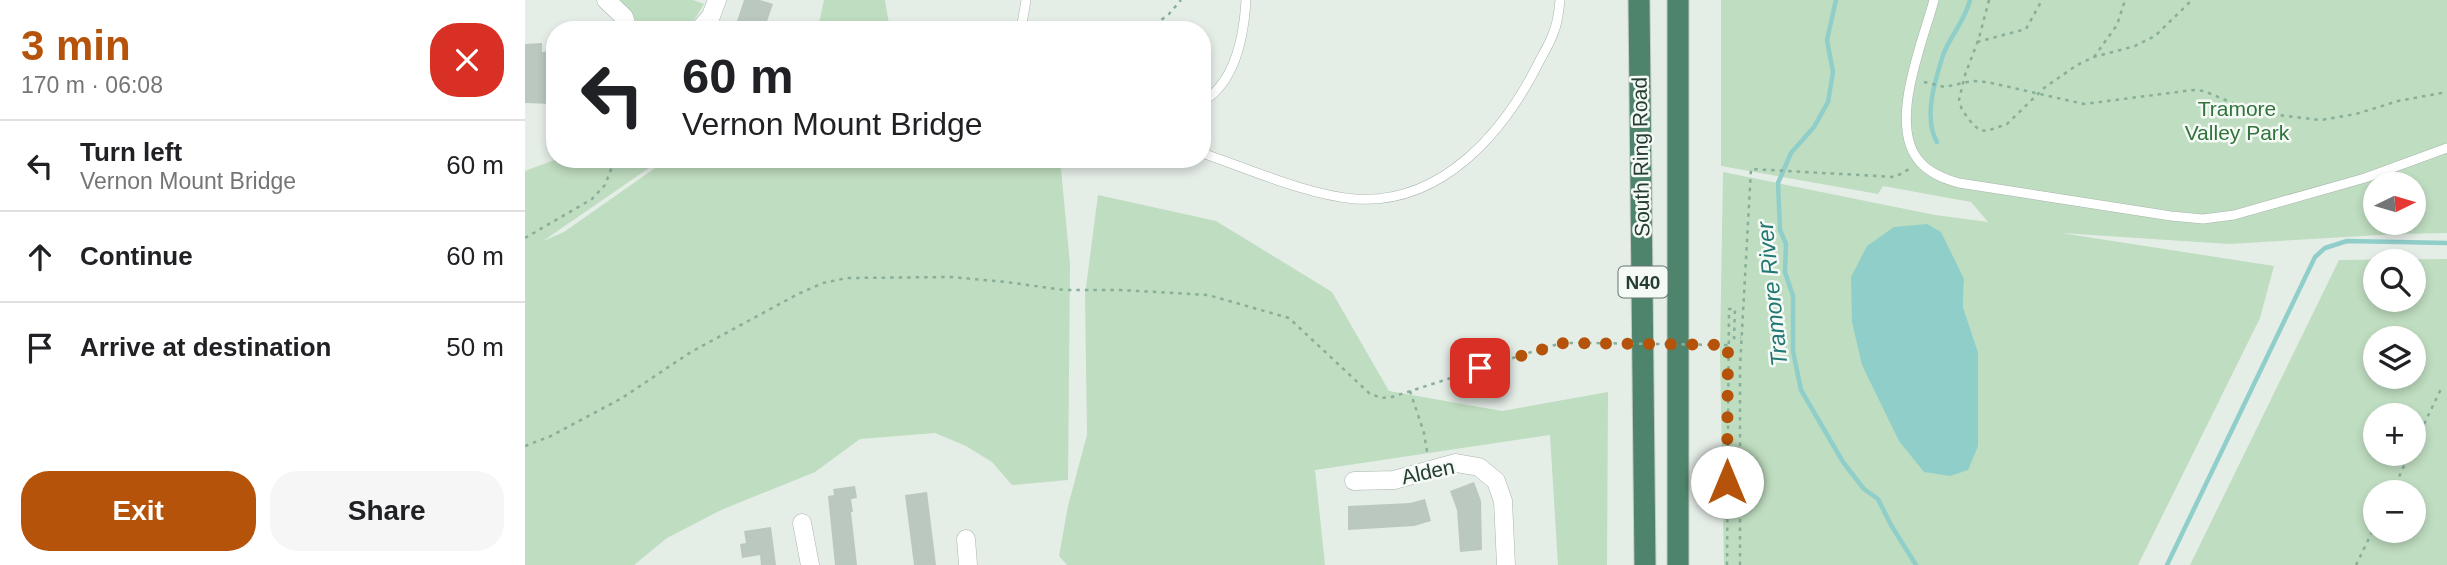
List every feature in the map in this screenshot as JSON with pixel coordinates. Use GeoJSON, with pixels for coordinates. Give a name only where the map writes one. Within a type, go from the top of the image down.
{"type":"FeatureCollection","features":[{"type":"Feature","properties":{"kind":"highway","name":"South Ring Road"},"geometry":{"type":"LineString","coordinates":[[1639,0],[1644,565]]}},
{"type":"Feature","properties":{"kind":"highway","name":"South Ring Road"},"geometry":{"type":"LineString","coordinates":[[1678,0],[1678,565]]}},
{"type":"Feature","properties":{"kind":"street"},"geometry":{"type":"LineString","coordinates":[[606,0],[625,21]]}},
{"type":"Feature","properties":{"kind":"street"},"geometry":{"type":"LineString","coordinates":[[707,21],[717,0]]}},
{"type":"Feature","properties":{"kind":"street","name":"Alden"},"geometry":{"type":"LineString","coordinates":[[1354,481],[1378,472],[1394,480],[1456,463],[1479,467],[1496,481],[1503,501],[1506,565]]}},
{"type":"Feature","properties":{"kind":"street"},"geometry":{"type":"LineString","coordinates":[[802,523],[810,565]]}},
{"type":"Feature","properties":{"kind":"street"},"geometry":{"type":"LineString","coordinates":[[966,539],[968,565]]}},
{"type":"Feature","properties":{"kind":"lane"},"geometry":{"type":"LineString","coordinates":[[1022,21],[1026,0]]}},
{"type":"Feature","properties":{"kind":"lane"},"geometry":{"type":"LineString","coordinates":[[1211,93],[1224,80],[1235,59],[1244,31],[1246,0]]}},
{"type":"Feature","properties":{"kind":"lane"},"geometry":{"type":"LineString","coordinates":[[1211,156],[1315,192],[1355,199],[1402,196],[1432,183],[1456,168],[1479,148],[1511,113],[1555,31],[1560,0]]}},
{"type":"Feature","properties":{"kind":"lane"},"geometry":{"type":"LineString","coordinates":[[1934,0],[1906,110],[1909,142],[1920,162],[1932,172],[1959,183],[2203,219],[2234,215],[2343,185],[2447,148]]}},
{"type":"Feature","properties":{"kind":"path"},"geometry":{"type":"LineString","coordinates":[[1160,21],[1181,0]]}},
{"type":"Feature","properties":{"kind":"path"},"geometry":{"type":"LineString","coordinates":[[1989,0],[1959,100],[1962,110],[1979,130],[1987,131],[2007,124],[2040,93],[2077,65],[2094,57],[2135,46],[2155,36],[2192,0]]}},
{"type":"Feature","properties":{"kind":"path"},"geometry":{"type":"LineString","coordinates":[[1977,42],[2026,29],[2042,0]]}},
{"type":"Feature","properties":{"kind":"path"},"geometry":{"type":"LineString","coordinates":[[2094,57],[2117,25],[2125,0]]}},
{"type":"Feature","properties":{"kind":"path"},"geometry":{"type":"LineString","coordinates":[[1927,83],[1945,87],[1972,81],[1987,82],[2084,104],[2193,90],[2269,114],[2321,120],[2447,92]]}},
{"type":"Feature","properties":{"kind":"path"},"geometry":{"type":"LineString","coordinates":[[1740,565],[1741,338],[1751,169],[1895,177],[1920,162]]}},
{"type":"Feature","properties":{"kind":"path"},"geometry":{"type":"LineString","coordinates":[[525,238],[592,199],[605,185],[612,168]]}},
{"type":"Feature","properties":{"kind":"path"},"geometry":{"type":"LineString","coordinates":[[525,446],[551,436],[622,398],[691,352],[798,294],[823,283],[847,278],[952,277],[1064,290],[1208,295],[1289,318],[1369,393],[1381,398],[1564,343],[1728,345]]}},
{"type":"Feature","properties":{"kind":"path"},"geometry":{"type":"LineString","coordinates":[[1727,565],[1729,309],[1735,309],[1734,338],[1741,338]]}},
{"type":"Feature","properties":{"kind":"path"},"geometry":{"type":"LineString","coordinates":[[2426,420],[2441,389]]}},
{"type":"Feature","properties":{"kind":"path"},"geometry":{"type":"LineString","coordinates":[[1410,391],[1427,451],[1456,463]]}},
{"type":"Feature","properties":{"kind":"path"},"geometry":{"type":"LineString","coordinates":[[2356,565],[2367,543]]}},
{"type":"Feature","properties":{"kind":"green space"},"geometry":{"type":"Polygon","coordinates":[[[619,0],[693,0],[704,4],[694,21],[632,21],[629,12],[619,0]]]}},
{"type":"Feature","properties":{"kind":"green space"},"geometry":{"type":"Polygon","coordinates":[[[824,0],[885,0],[888,21],[819,21],[824,0]]]}},
{"type":"Feature","properties":{"kind":"green space","name":"Tramore Valley Park"},"geometry":{"type":"Polygon","coordinates":[[[1721,0],[2447,0],[2447,233],[2426,233],[2426,172],[2363,172],[2363,235],[2379,235],[2229,244],[2061,233],[2274,266],[2260,318],[2138,565],[1724,565],[1720,354],[1723,172],[1935,215],[1988,222],[1971,202],[1883,186],[1878,194],[1721,166],[1721,0]],[[1964,279],[1862,365],[1978,352],[1963,307],[1964,279]]]}},
{"type":"Feature","properties":{"kind":"green space"},"geometry":{"type":"Polygon","coordinates":[[[546,163],[546,168],[649,168],[543,241],[564,232],[655,168],[1061,168],[1070,264],[1068,480],[1012,485],[992,462],[966,446],[935,433],[860,439],[815,472],[721,510],[667,538],[634,565],[525,565],[525,171],[546,163]]]}},
{"type":"Feature","properties":{"kind":"green space"},"geometry":{"type":"Polygon","coordinates":[[[1098,195],[1216,221],[1332,292],[1389,391],[1502,411],[1608,392],[1607,565],[1558,565],[1550,435],[1315,470],[1325,565],[1067,565],[1059,556],[1068,506],[1087,435],[1085,295],[1098,195]]]}},
{"type":"Feature","properties":{"kind":"green space"},"geometry":{"type":"Polygon","coordinates":[[[2426,259],[2447,259],[2447,565],[2190,565],[2339,260],[2363,260],[2363,312],[2426,312],[2426,259]]]}},
{"type":"Feature","properties":{"kind":"water"},"geometry":{"type":"Polygon","coordinates":[[[1927,224],[1941,232],[1964,279],[1963,307],[1978,352],[1978,446],[1968,470],[1950,476],[1924,472],[1899,441],[1862,365],[1852,322],[1851,277],[1867,246],[1894,227],[1927,224]]]}},
{"type":"Feature","properties":{"kind":"building"},"geometry":{"type":"Polygon","coordinates":[[[744,0],[760,0],[773,4],[767,21],[737,21],[744,0]]]}},
{"type":"Feature","properties":{"kind":"building"},"geometry":{"type":"Polygon","coordinates":[[[542,43],[542,52],[546,52],[546,104],[525,103],[525,44],[542,43]]]}},
{"type":"Feature","properties":{"kind":"building"},"geometry":{"type":"Polygon","coordinates":[[[1474,482],[1481,501],[1482,550],[1460,552],[1457,510],[1450,491],[1474,482]]]}},
{"type":"Feature","properties":{"kind":"building"},"geometry":{"type":"Polygon","coordinates":[[[855,486],[857,498],[851,499],[851,512],[857,565],[835,565],[828,496],[834,495],[833,489],[855,486]]]}},
{"type":"Feature","properties":{"kind":"building"},"geometry":{"type":"Polygon","coordinates":[[[927,492],[936,565],[914,565],[905,495],[927,492]]]}},
{"type":"Feature","properties":{"kind":"building"},"geometry":{"type":"Polygon","coordinates":[[[1425,499],[1431,521],[1414,526],[1348,530],[1348,506],[1410,503],[1425,499]]]}},
{"type":"Feature","properties":{"kind":"building"},"geometry":{"type":"Polygon","coordinates":[[[771,527],[776,565],[761,565],[760,555],[742,558],[740,544],[746,543],[744,531],[771,527]]]}},
{"type":"Feature","properties":{"kind":"waterway","name":"Tramore River"},"geometry":{"type":"LineString","coordinates":[[1836,0],[1827,40],[1833,72],[1828,102],[1814,127],[1791,153],[1778,183],[1780,230],[1786,244],[1785,272],[1793,296],[1793,351],[1801,390],[1843,462],[1864,489],[1878,499],[1916,565]]}},
{"type":"Feature","properties":{"kind":"waterway"},"geometry":{"type":"LineString","coordinates":[[1937,142],[1931,122],[1934,88],[1943,55],[1965,15],[1970,0]]}},
{"type":"Feature","properties":{"kind":"waterway"},"geometry":{"type":"LineString","coordinates":[[2167,565],[2315,257],[2325,248],[2347,241],[2447,243]]}},
{"type":"Feature","properties":{"kind":"route"},"geometry":{"type":"LineString","coordinates":[[1480,368],[1564,343],[1728,345],[1727,482]]}}]}
